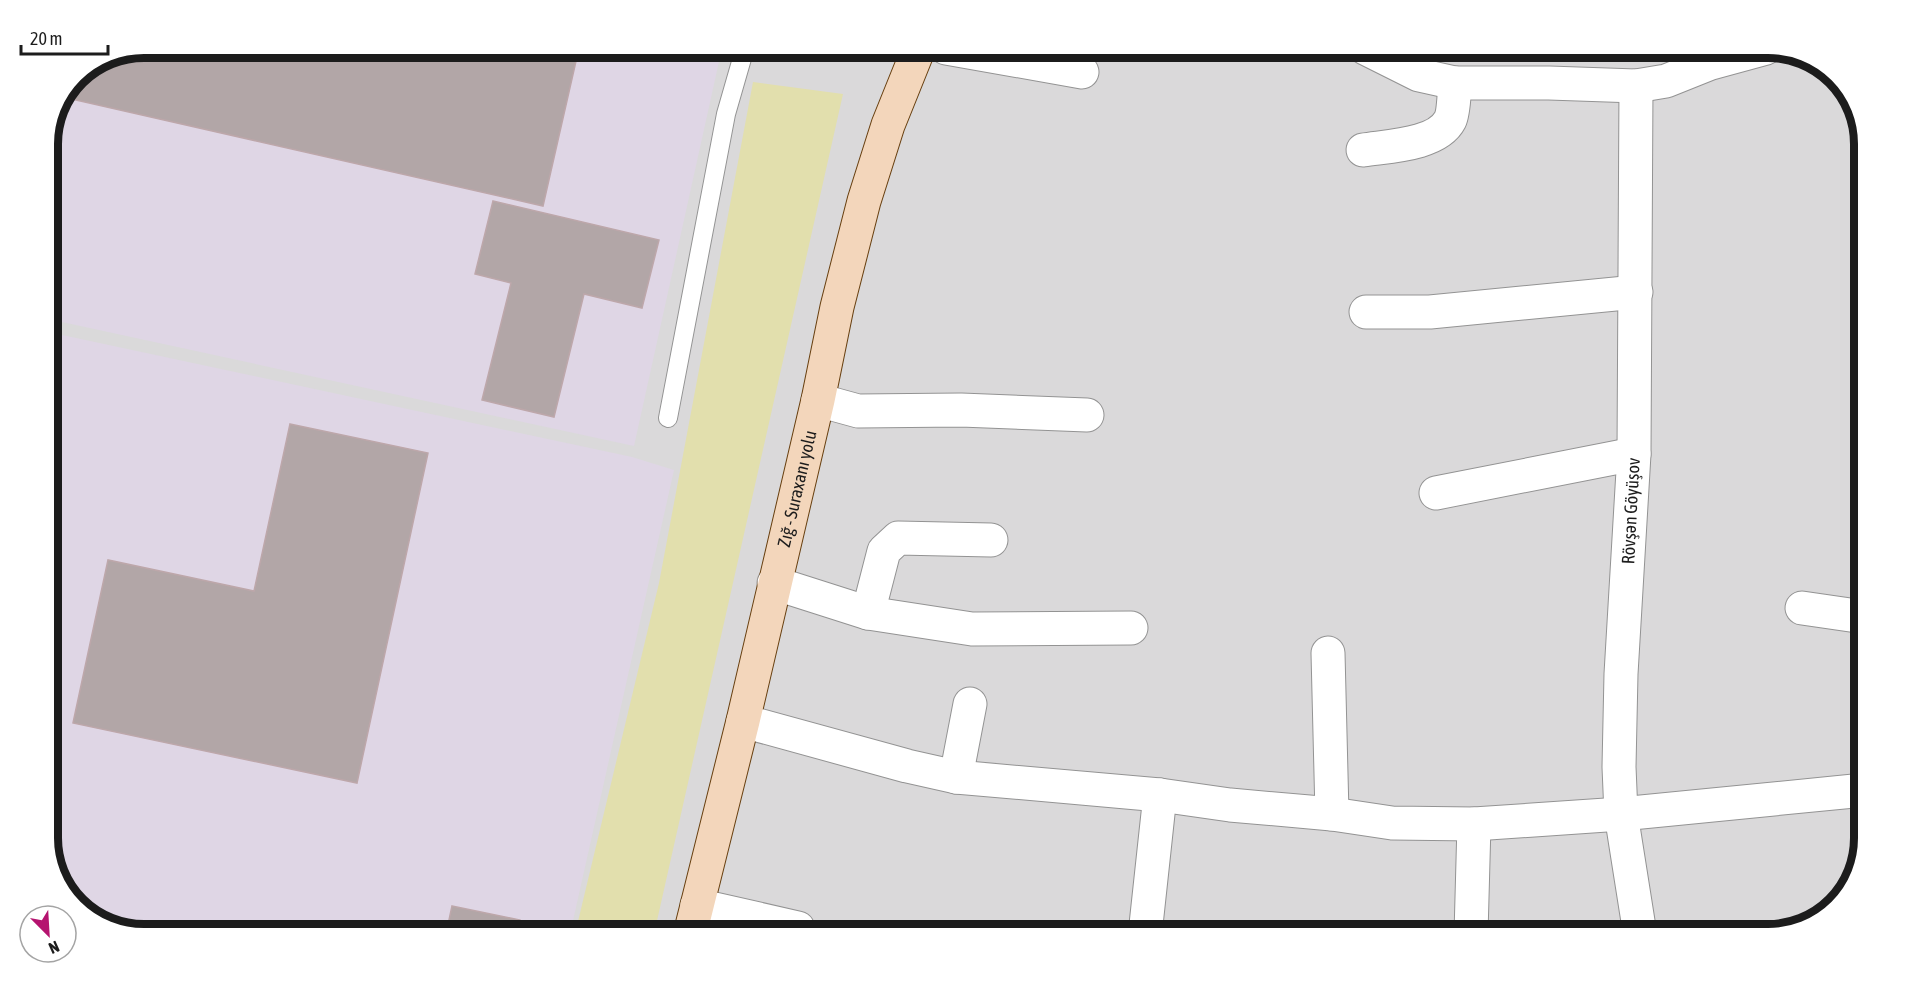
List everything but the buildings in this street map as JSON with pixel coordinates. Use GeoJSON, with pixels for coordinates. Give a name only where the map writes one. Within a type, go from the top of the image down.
{"type":"FeatureCollection","features":[{"type":"Feature","properties":{"kind":"main road","name":"Zığ - Suraxanı yolu"},"geometry":{"type":"LineString","coordinates":[[694,919],[743,721],[818,400],[837,307],[864,201],[888,124],[915,58]]}},
{"type":"Feature","properties":{"kind":"street"},"geometry":{"type":"LineString","coordinates":[[1003,58],[1082,72]]}},
{"type":"Feature","properties":{"kind":"street"},"geometry":{"type":"LineString","coordinates":[[1385,58],[1419,75],[1455,82],[1636,86],[1666,81],[1705,58]]}},
{"type":"Feature","properties":{"kind":"street"},"geometry":{"type":"LineString","coordinates":[[1364,150],[1416,142],[1439,132],[1450,119],[1455,82]]}},
{"type":"Feature","properties":{"kind":"street","name":"Rövşən Göyüşov"},"geometry":{"type":"LineString","coordinates":[[1636,86],[1634,454],[1621,674],[1619,767],[1621,814],[1638,924]]}},
{"type":"Feature","properties":{"kind":"street"},"geometry":{"type":"LineString","coordinates":[[1366,312],[1430,312],[1636,292]]}},
{"type":"Feature","properties":{"kind":"street"},"geometry":{"type":"LineString","coordinates":[[818,400],[858,411],[961,410],[1087,416]]}},
{"type":"Feature","properties":{"kind":"street"},"geometry":{"type":"LineString","coordinates":[[1436,493],[1634,454]]}},
{"type":"Feature","properties":{"kind":"street"},"geometry":{"type":"LineString","coordinates":[[868,613],[884,551],[898,538],[991,540]]}},
{"type":"Feature","properties":{"kind":"street"},"geometry":{"type":"LineString","coordinates":[[774,583],[868,613],[972,629],[1131,628]]}},
{"type":"Feature","properties":{"kind":"street"},"geometry":{"type":"LineString","coordinates":[[1802,609],[1854,616]]}},
{"type":"Feature","properties":{"kind":"street"},"geometry":{"type":"LineString","coordinates":[[1328,653],[1332,814]]}},
{"type":"Feature","properties":{"kind":"street"},"geometry":{"type":"LineString","coordinates":[[956,777],[970,704]]}},
{"type":"Feature","properties":{"kind":"street"},"geometry":{"type":"LineString","coordinates":[[743,721],[907,766],[956,777],[1160,795],[1392,823],[1474,824],[1621,814],[1854,791]]}},
{"type":"Feature","properties":{"kind":"street"},"geometry":{"type":"LineString","coordinates":[[1146,924],[1160,795]]}},
{"type":"Feature","properties":{"kind":"street"},"geometry":{"type":"LineString","coordinates":[[1471,924],[1474,824]]}},
{"type":"Feature","properties":{"kind":"street"},"geometry":{"type":"LineString","coordinates":[[694,919],[759,924]]}},
{"type":"Feature","properties":{"kind":"lane"},"geometry":{"type":"LineString","coordinates":[[668,418],[726,114],[742,58]]}},
{"type":"Feature","properties":{"kind":"shaded area"},"geometry":{"type":"Polygon","coordinates":[[[145,58],[720,58],[634,446],[59,321],[59,139],[61,123],[76,92],[102,70],[117,63],[145,58]]]}},
{"type":"Feature","properties":{"kind":"shaded area"},"geometry":{"type":"Polygon","coordinates":[[[1767,58],[1784,60],[1805,67],[1824,80],[1839,97],[1849,117],[1853,139],[1854,837],[1852,854],[1845,875],[1832,894],[1815,909],[1795,919],[1767,924],[145,924],[128,922],[107,915],[88,902],[73,885],[63,865],[59,843],[59,139],[61,123],[76,92],[102,70],[134,59],[1767,58]]]}},
{"type":"Feature","properties":{"kind":"shaded area"},"geometry":{"type":"Polygon","coordinates":[[[753,82],[843,94],[656,924],[577,924],[659,583],[753,82]]]}},
{"type":"Feature","properties":{"kind":"shaded area"},"geometry":{"type":"Polygon","coordinates":[[[59,334],[632,457],[674,470],[572,924],[145,924],[128,922],[107,915],[88,902],[73,885],[63,865],[59,843],[59,334]]]}}]}
